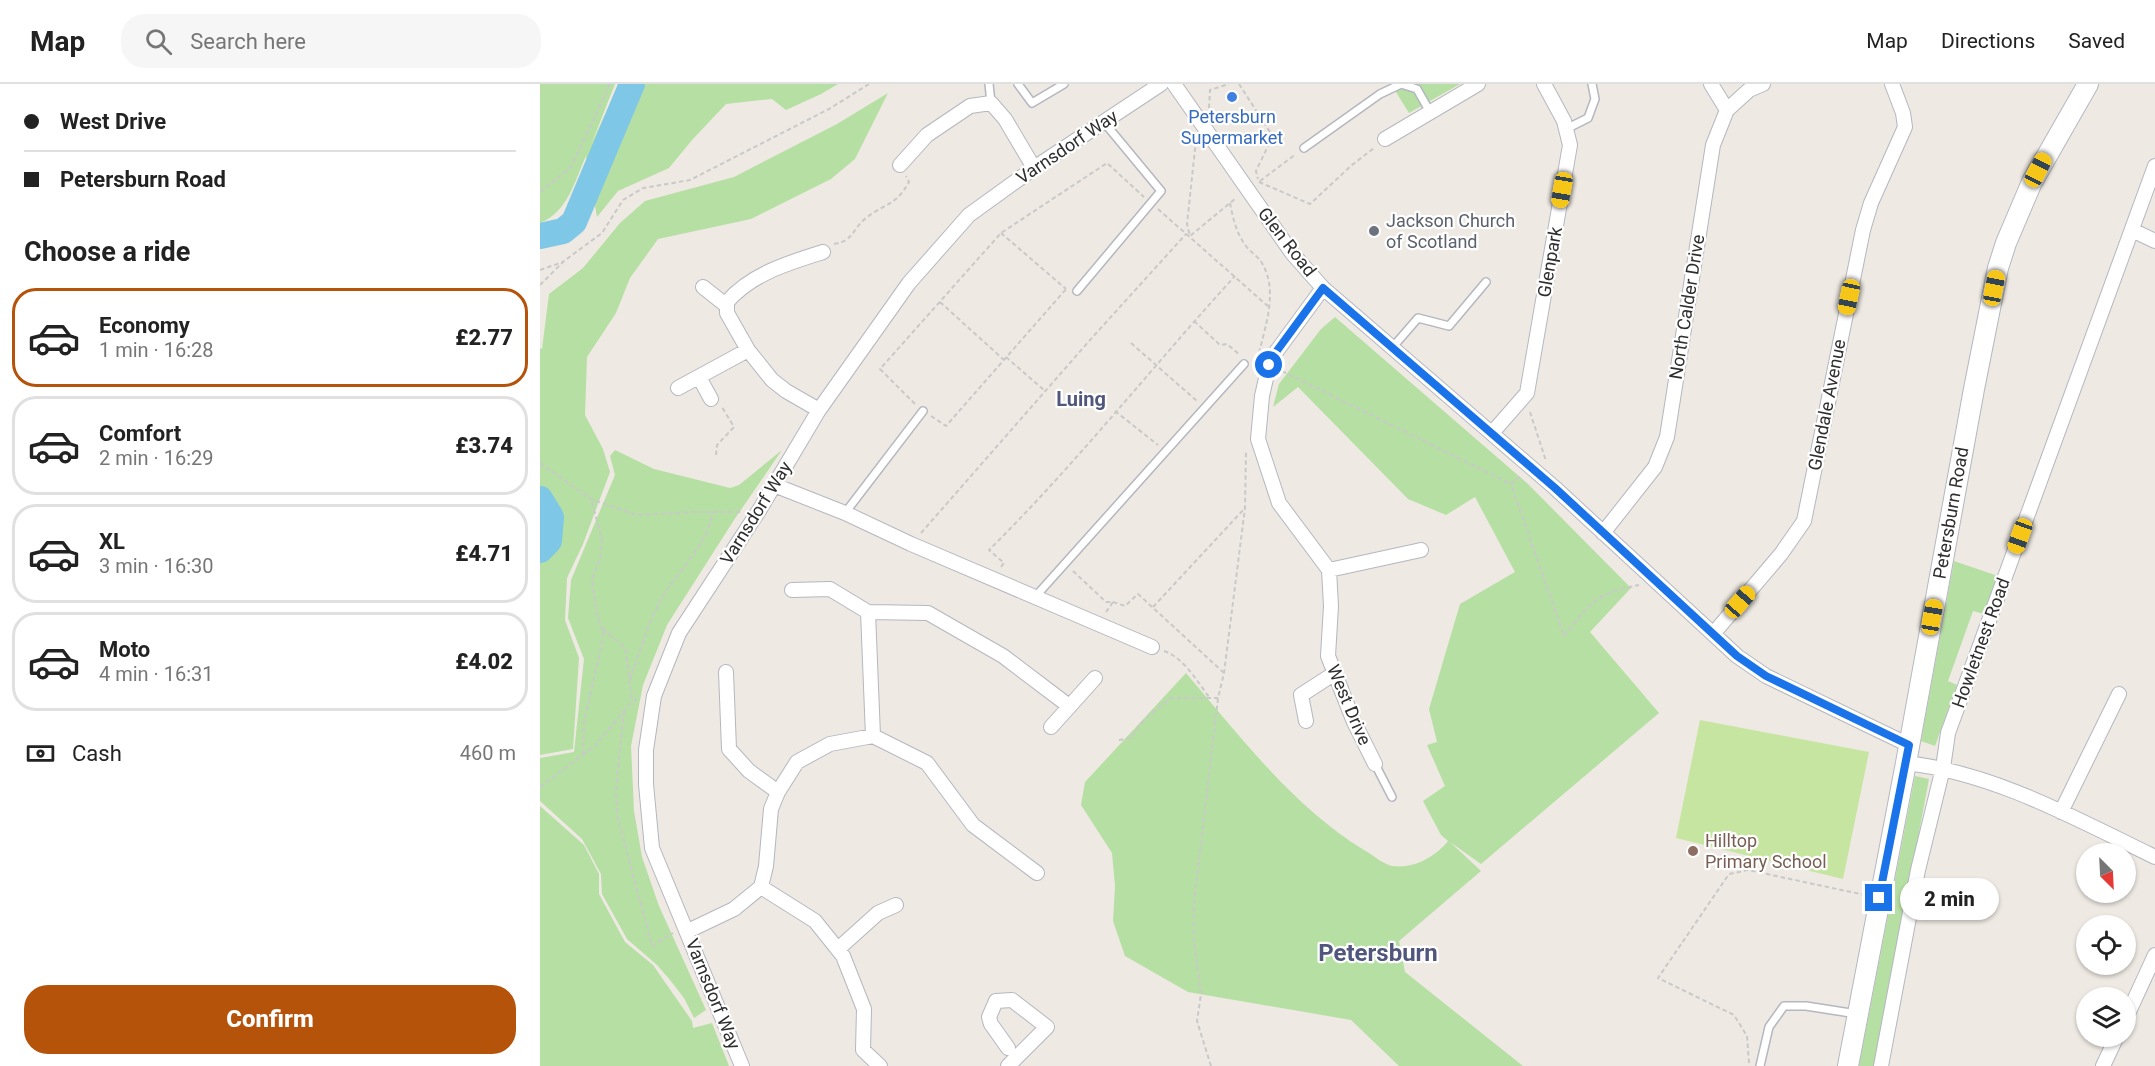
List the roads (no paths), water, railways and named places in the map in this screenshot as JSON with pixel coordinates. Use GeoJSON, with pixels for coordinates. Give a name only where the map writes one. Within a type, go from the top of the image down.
{"type":"FeatureCollection","features":[{"type":"Feature","properties":{"kind":"main road","name":"Petersburn Road"},"geometry":{"type":"LineString","coordinates":[[1848,1066],[1998,268],[2032,182],[2088,84]]}},
{"type":"Feature","properties":{"kind":"street","name":"Varnsdorf Way"},"geometry":{"type":"LineString","coordinates":[[742,1066],[687,928],[652,848],[646,784],[646,750],[654,696],[679,633],[760,510],[819,410],[909,283],[969,215],[1034,168],[1161,84]]}},
{"type":"Feature","properties":{"kind":"street","name":"Glen Road"},"geometry":{"type":"LineString","coordinates":[[1174,84],[1292,253],[1323,288],[1555,488],[1737,656],[1766,676],[1907,754],[1943,768],[1969,774],[2061,812],[2155,857]]}},
{"type":"Feature","properties":{"kind":"street"},"geometry":{"type":"LineString","coordinates":[[1385,139],[1478,84]]}},
{"type":"Feature","properties":{"kind":"street","name":"Glenpark"},"geometry":{"type":"LineString","coordinates":[[1492,433],[1527,391],[1570,146],[1564,122],[1544,84]]}},
{"type":"Feature","properties":{"kind":"street"},"geometry":{"type":"LineString","coordinates":[[1711,84],[1727,110]]}},
{"type":"Feature","properties":{"kind":"street","name":"North Calder Drive"},"geometry":{"type":"LineString","coordinates":[[1603,533],[1655,467],[1667,437],[1713,145],[1727,110],[1749,90],[1763,84]]}},
{"type":"Feature","properties":{"kind":"street","name":"Glendale Avenue"},"geometry":{"type":"LineString","coordinates":[[1713,634],[1781,554],[1804,521],[1863,230],[1871,203],[1905,127],[1903,113],[1892,84]]}},
{"type":"Feature","properties":{"kind":"street"},"geometry":{"type":"LineString","coordinates":[[900,165],[927,135],[970,106],[991,103],[1005,119],[1034,168]]}},
{"type":"Feature","properties":{"kind":"street","name":"Howletnest Road"},"geometry":{"type":"LineString","coordinates":[[1881,1066],[1918,870],[1943,768],[1948,733],[2155,166]]}},
{"type":"Feature","properties":{"kind":"street"},"geometry":{"type":"LineString","coordinates":[[2132,230],[2155,241]]}},
{"type":"Feature","properties":{"kind":"street"},"geometry":{"type":"LineString","coordinates":[[819,410],[772,380],[748,350],[727,313],[727,302],[736,292],[776,267],[823,252]]}},
{"type":"Feature","properties":{"kind":"street"},"geometry":{"type":"LineString","coordinates":[[703,287],[727,306]]}},
{"type":"Feature","properties":{"kind":"street"},"geometry":{"type":"LineString","coordinates":[[1323,288],[1276,352],[1264,363],[1258,439],[1280,503],[1329,570],[1421,550]]}},
{"type":"Feature","properties":{"kind":"street"},"geometry":{"type":"LineString","coordinates":[[678,388],[748,350]]}},
{"type":"Feature","properties":{"kind":"street"},"geometry":{"type":"LineString","coordinates":[[699,377],[711,399]]}},
{"type":"Feature","properties":{"kind":"street"},"geometry":{"type":"LineString","coordinates":[[774,485],[845,513],[911,544],[1152,647]]}},
{"type":"Feature","properties":{"kind":"street","name":"West Drive"},"geometry":{"type":"LineString","coordinates":[[1329,570],[1331,606],[1328,656],[1354,722],[1375,764]]}},
{"type":"Feature","properties":{"kind":"street"},"geometry":{"type":"LineString","coordinates":[[792,590],[830,588],[868,612],[928,613],[1003,656],[1069,706]]}},
{"type":"Feature","properties":{"kind":"street"},"geometry":{"type":"LineString","coordinates":[[868,612],[873,736]]}},
{"type":"Feature","properties":{"kind":"street"},"geometry":{"type":"LineString","coordinates":[[726,672],[729,748],[748,771],[778,792]]}},
{"type":"Feature","properties":{"kind":"street"},"geometry":{"type":"LineString","coordinates":[[1306,721],[1301,695],[1335,674]]}},
{"type":"Feature","properties":{"kind":"street"},"geometry":{"type":"LineString","coordinates":[[1051,727],[1095,678]]}},
{"type":"Feature","properties":{"kind":"street"},"geometry":{"type":"LineString","coordinates":[[2061,812],[2119,694]]}},
{"type":"Feature","properties":{"kind":"street"},"geometry":{"type":"LineString","coordinates":[[687,928],[734,909],[761,887],[766,866],[771,809],[778,792],[797,762],[830,744],[873,736],[927,763],[973,825],[1037,873]]}},
{"type":"Feature","properties":{"kind":"street"},"geometry":{"type":"LineString","coordinates":[[761,887],[815,921],[843,956],[864,1009],[863,1050],[880,1066]]}},
{"type":"Feature","properties":{"kind":"street"},"geometry":{"type":"LineString","coordinates":[[838,949],[878,913],[897,905]]}},
{"type":"Feature","properties":{"kind":"street"},"geometry":{"type":"LineString","coordinates":[[2136,996],[2155,955]]}},
{"type":"Feature","properties":{"kind":"street"},"geometry":{"type":"LineString","coordinates":[[1008,1048],[989,1017],[996,1001],[1005,999],[1012,1000],[1047,1027],[1008,1066]]}},
{"type":"Feature","properties":{"kind":"street"},"geometry":{"type":"LineString","coordinates":[[2103,1066],[2112,1047]]}},
{"type":"Feature","properties":{"kind":"lane"},"geometry":{"type":"LineString","coordinates":[[989,84],[991,103]]}},
{"type":"Feature","properties":{"kind":"lane"},"geometry":{"type":"LineString","coordinates":[[1018,84],[1032,103],[1064,84]]}},
{"type":"Feature","properties":{"kind":"lane"},"geometry":{"type":"LineString","coordinates":[[1304,148],[1380,94],[1401,84],[1417,89],[1430,112]]}},
{"type":"Feature","properties":{"kind":"lane"},"geometry":{"type":"LineString","coordinates":[[1566,129],[1588,118],[1595,99],[1592,84]]}},
{"type":"Feature","properties":{"kind":"lane"},"geometry":{"type":"LineString","coordinates":[[1077,291],[1161,191],[1103,121]]}},
{"type":"Feature","properties":{"kind":"lane"},"geometry":{"type":"LineString","coordinates":[[1392,348],[1418,318],[1449,326],[1486,282]]}},
{"type":"Feature","properties":{"kind":"lane"},"geometry":{"type":"LineString","coordinates":[[1035,597],[1244,364]]}},
{"type":"Feature","properties":{"kind":"lane"},"geometry":{"type":"LineString","coordinates":[[845,513],[923,411]]}},
{"type":"Feature","properties":{"kind":"lane"},"geometry":{"type":"LineString","coordinates":[[1375,764],[1392,797]]}},
{"type":"Feature","properties":{"kind":"lane"},"geometry":{"type":"LineString","coordinates":[[1760,1066],[1769,1027],[1784,1006],[1806,1006],[1858,1014]]}},
{"type":"Feature","properties":{"kind":"waterway"},"geometry":{"type":"LineString","coordinates":[[540,236],[563,231],[574,222],[632,84]]}},
{"type":"Feature","properties":{"kind":"waterway"},"geometry":{"type":"LineString","coordinates":[[540,499],[551,517],[549,541],[540,550]]}},
{"type":"Feature","properties":{"kind":"place","name":"Petersburn Supermarket"},"geometry":{"type":"Point","coordinates":[1232,97]}},
{"type":"Feature","properties":{"kind":"place","name":"Jackson Church of Scotland"},"geometry":{"type":"Point","coordinates":[1374,231]}},
{"type":"Feature","properties":{"kind":"place","name":"Hilltop Primary School"},"geometry":{"type":"Point","coordinates":[1693,851]}},
{"type":"Feature","properties":{"kind":"district","name":"Luing"},"geometry":{"type":"Point","coordinates":[1081,399]}},
{"type":"Feature","properties":{"kind":"district","name":"Petersburn"},"geometry":{"type":"Point","coordinates":[1378,953]}}]}
